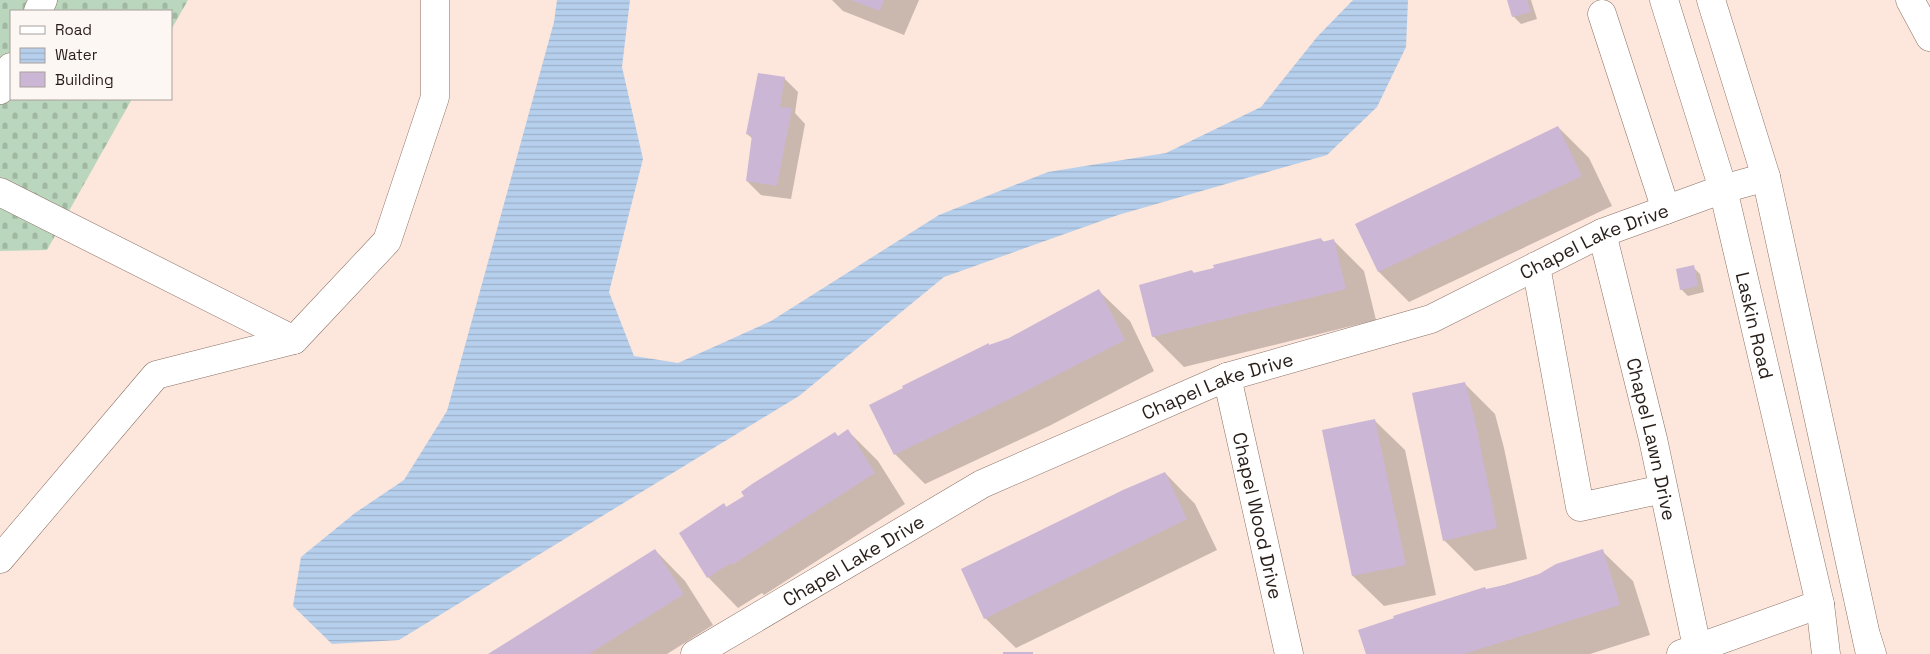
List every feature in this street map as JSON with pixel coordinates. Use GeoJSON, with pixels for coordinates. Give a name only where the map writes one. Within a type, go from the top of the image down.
{"type":"FeatureCollection","features":[{"type":"Feature","properties":{"kind":"street"},"geometry":{"type":"LineString","coordinates":[[0,559],[156,375],[294,340],[387,241],[435,97],[435,0]]}},
{"type":"Feature","properties":{"kind":"street","name":"Laskin Road"},"geometry":{"type":"LineString","coordinates":[[1664,0],[1723,189],[1820,604],[1826,654]]}},
{"type":"Feature","properties":{"kind":"street"},"geometry":{"type":"LineString","coordinates":[[1711,0],[1766,177],[1870,649]]}},
{"type":"Feature","properties":{"kind":"street"},"geometry":{"type":"LineString","coordinates":[[1910,0],[1930,37]]}},
{"type":"Feature","properties":{"kind":"street"},"geometry":{"type":"LineString","coordinates":[[1602,14],[1666,210]]}},
{"type":"Feature","properties":{"kind":"street"},"geometry":{"type":"LineString","coordinates":[[0,90],[10,69]]}},
{"type":"Feature","properties":{"kind":"street","name":"Chapel Lake Drive"},"geometry":{"type":"LineString","coordinates":[[695,654],[982,484],[1226,377],[1431,319],[1602,233],[1723,189],[1766,177]]}},
{"type":"Feature","properties":{"kind":"street"},"geometry":{"type":"LineString","coordinates":[[0,192],[294,340]]}},
{"type":"Feature","properties":{"kind":"street","name":"Chapel Lawn Drive"},"geometry":{"type":"LineString","coordinates":[[1602,233],[1663,489],[1688,651]]}},
{"type":"Feature","properties":{"kind":"street"},"geometry":{"type":"LineString","coordinates":[[1536,266],[1580,507],[1663,489]]}},
{"type":"Feature","properties":{"kind":"street","name":"Chapel Wood Drive"},"geometry":{"type":"LineString","coordinates":[[1226,377],[1289,654]]}},
{"type":"Feature","properties":{"kind":"street"},"geometry":{"type":"LineString","coordinates":[[1688,651],[1820,604]]}},
{"type":"Feature","properties":{"kind":"green space"},"geometry":{"type":"Polygon","coordinates":[[[0,0],[188,0],[172,28],[172,10],[10,10],[10,100],[131,100],[47,250],[0,251],[0,0]]]}},
{"type":"Feature","properties":{"kind":"water"},"geometry":{"type":"Polygon","coordinates":[[[557,0],[630,0],[622,67],[643,159],[609,292],[634,356],[678,363],[771,321],[939,215],[1048,172],[1166,153],[1261,107],[1317,37],[1353,0],[1408,0],[1406,47],[1377,107],[1327,155],[1118,215],[944,277],[799,396],[399,640],[332,644],[293,606],[301,557],[355,513],[404,480],[447,411],[554,22],[557,0]]]}},
{"type":"Feature","properties":{"kind":"building"},"geometry":{"type":"Polygon","coordinates":[[[851,0],[884,0],[880,11],[851,0]]]}},
{"type":"Feature","properties":{"kind":"building"},"geometry":{"type":"Polygon","coordinates":[[[1507,0],[1527,0],[1531,12],[1512,17],[1507,0]]]}},
{"type":"Feature","properties":{"kind":"building"},"geometry":{"type":"Polygon","coordinates":[[[758,73],[785,77],[780,107],[792,108],[777,186],[746,181],[752,135],[746,134],[758,73]]]}},
{"type":"Feature","properties":{"kind":"building"},"geometry":{"type":"Polygon","coordinates":[[[1558,126],[1582,176],[1378,272],[1355,224],[1558,126]]]}},
{"type":"Feature","properties":{"kind":"building"},"geometry":{"type":"Polygon","coordinates":[[[1321,238],[1322,242],[1334,239],[1346,289],[1152,337],[1139,285],[1192,270],[1193,273],[1214,268],[1213,265],[1321,238]]]}},
{"type":"Feature","properties":{"kind":"building"},"geometry":{"type":"Polygon","coordinates":[[[1694,265],[1698,286],[1680,290],[1676,269],[1694,265]]]}},
{"type":"Feature","properties":{"kind":"building"},"geometry":{"type":"Polygon","coordinates":[[[1099,289],[1125,340],[1020,394],[894,455],[869,405],[903,388],[902,386],[989,343],[989,345],[1009,338],[1099,289]]]}},
{"type":"Feature","properties":{"kind":"building"},"geometry":{"type":"Polygon","coordinates":[[[1465,382],[1474,416],[1497,528],[1443,541],[1412,393],[1465,382]]]}},
{"type":"Feature","properties":{"kind":"building"},"geometry":{"type":"Polygon","coordinates":[[[1375,419],[1406,565],[1352,576],[1322,430],[1375,419]]]}},
{"type":"Feature","properties":{"kind":"building"},"geometry":{"type":"Polygon","coordinates":[[[848,429],[875,473],[732,565],[731,563],[707,578],[679,533],[724,503],[726,507],[744,496],[741,492],[752,484],[835,432],[838,436],[848,429]]]}},
{"type":"Feature","properties":{"kind":"building"},"geometry":{"type":"Polygon","coordinates":[[[1165,472],[1187,519],[984,619],[961,569],[1123,490],[1165,472]]]}},
{"type":"Feature","properties":{"kind":"building"},"geometry":{"type":"Polygon","coordinates":[[[655,549],[684,594],[589,654],[488,654],[655,549]]]}},
{"type":"Feature","properties":{"kind":"building"},"geometry":{"type":"Polygon","coordinates":[[[1603,549],[1620,605],[1464,654],[1366,654],[1358,630],[1394,618],[1393,616],[1485,587],[1486,589],[1505,585],[1539,574],[1556,564],[1603,549]]]}},
{"type":"Feature","properties":{"kind":"building"},"geometry":{"type":"Polygon","coordinates":[[[1003,652],[1033,652],[1033,654],[1003,654],[1003,652]]]}}]}
